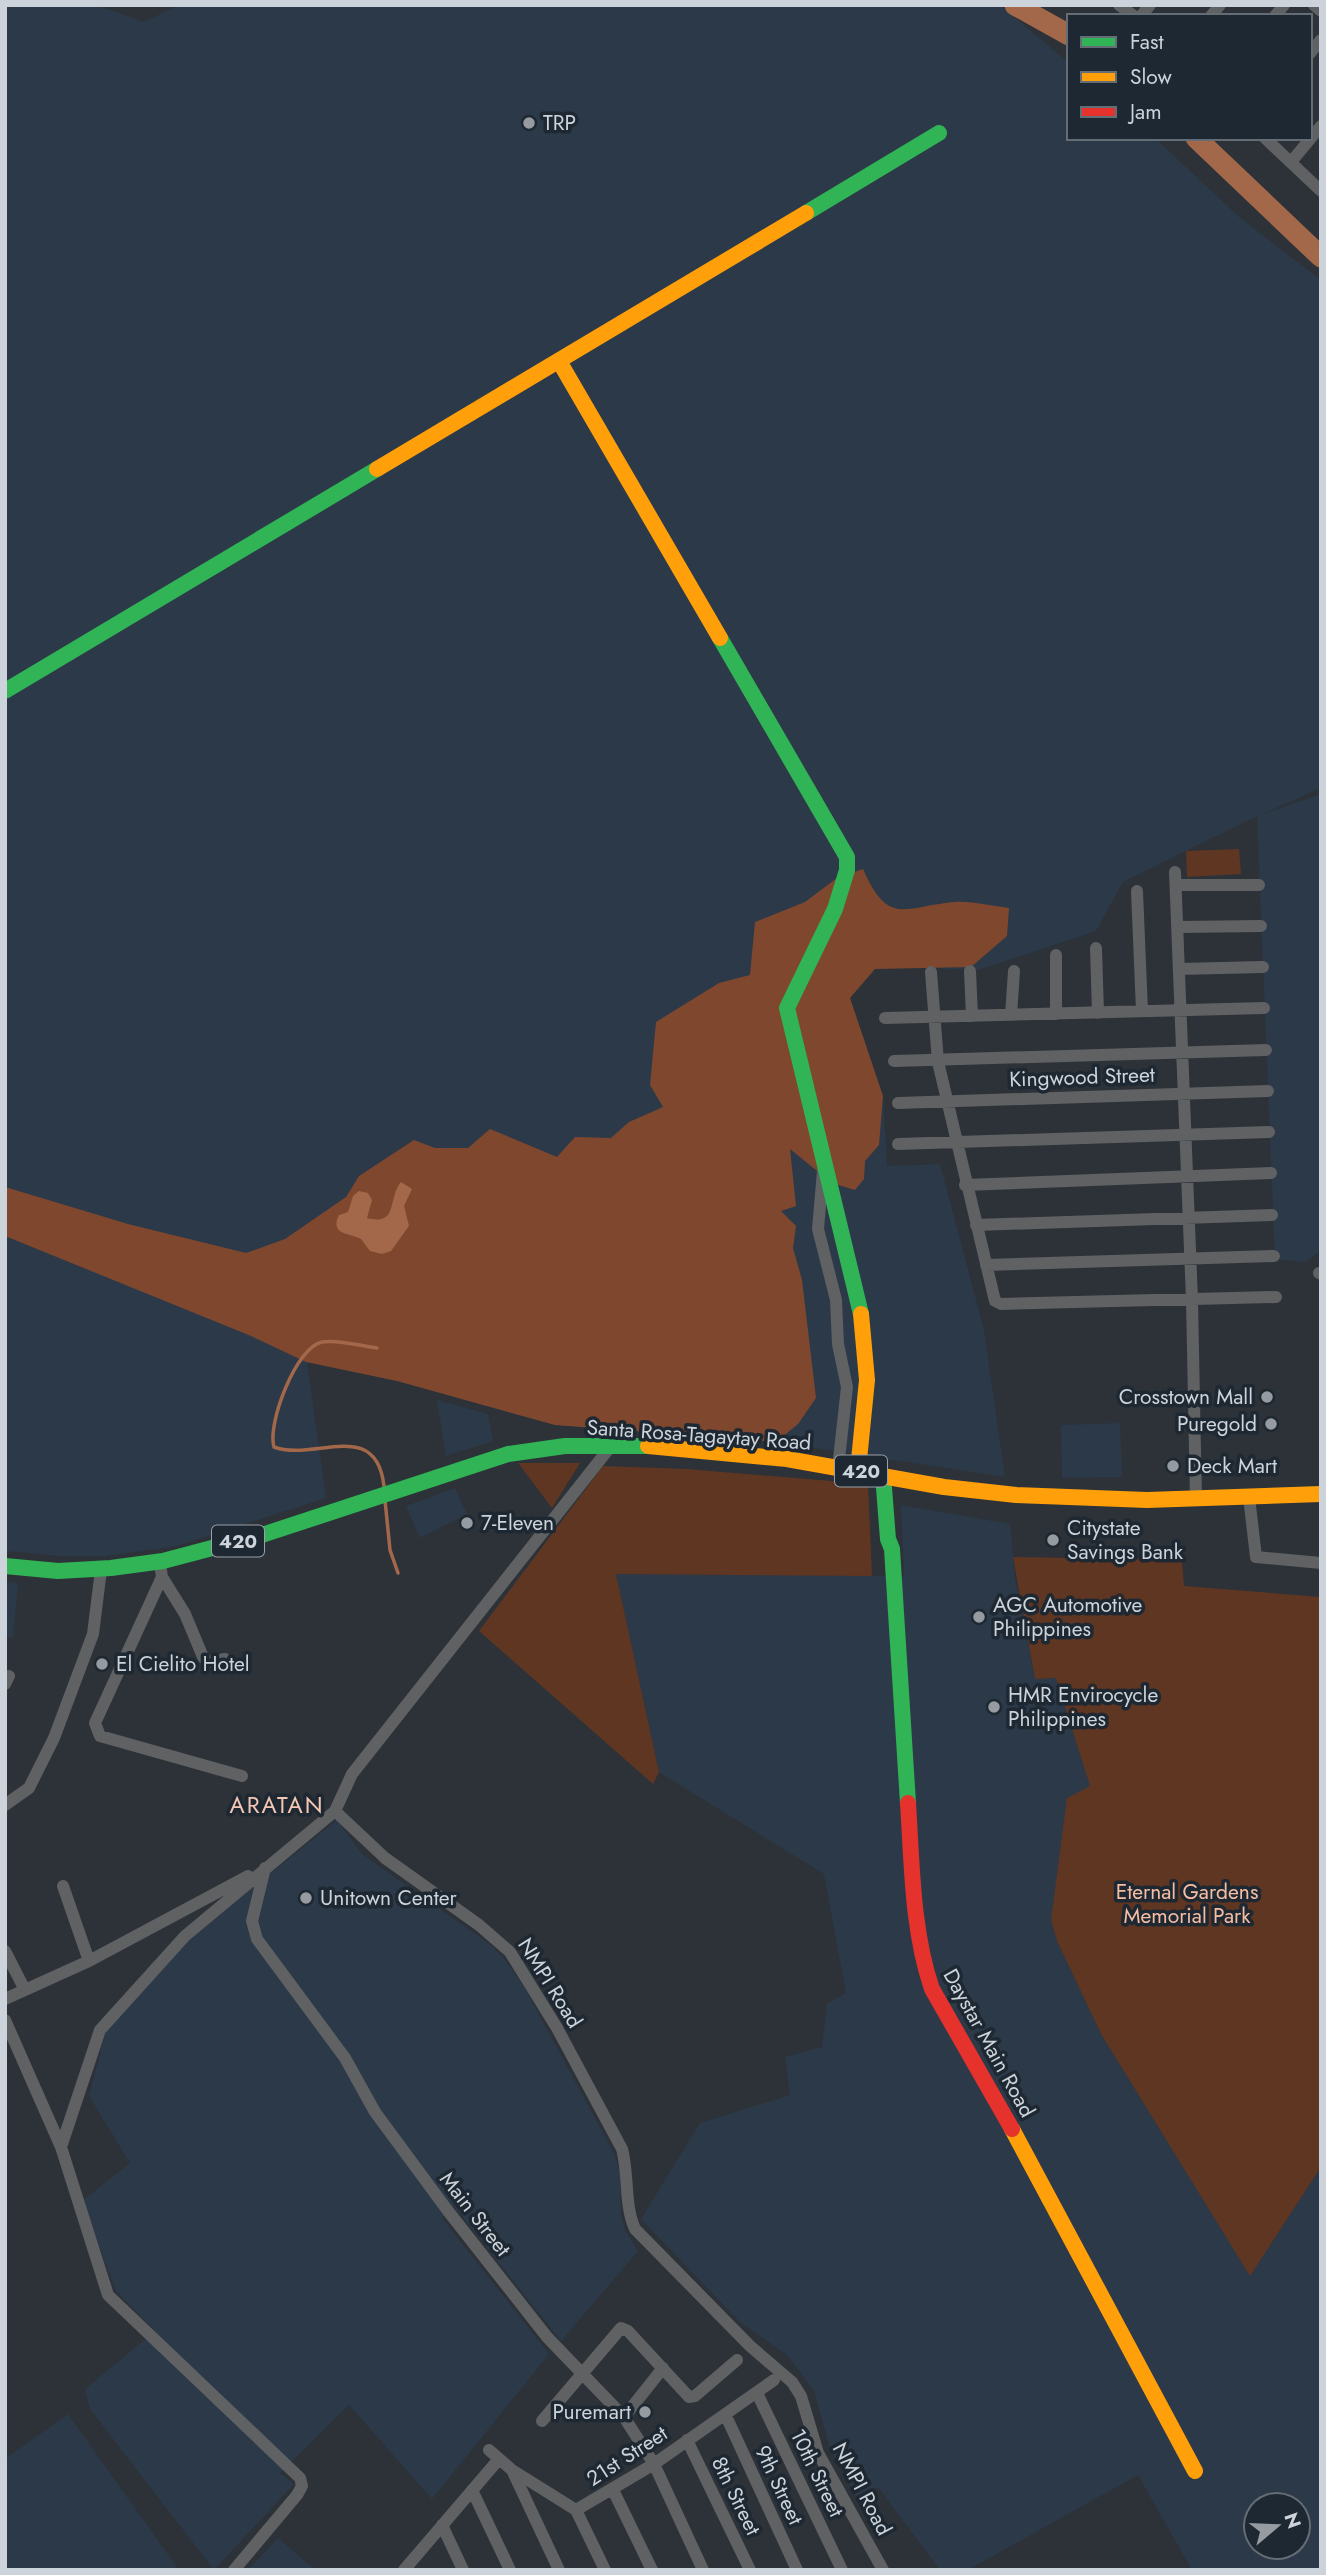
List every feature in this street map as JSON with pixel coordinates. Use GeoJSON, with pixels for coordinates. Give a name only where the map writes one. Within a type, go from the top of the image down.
{"type":"FeatureCollection","features":[{"type":"Feature","properties":{"kind":"street"},"geometry":{"type":"LineString","coordinates":[[1314,5],[1321,11]]}},
{"type":"Feature","properties":{"kind":"street"},"geometry":{"type":"LineString","coordinates":[[5,691],[939,133]]}},
{"type":"Feature","properties":{"kind":"street"},"geometry":{"type":"LineString","coordinates":[[1267,140],[1321,191]]}},
{"type":"Feature","properties":{"kind":"street"},"geometry":{"type":"LineString","coordinates":[[1291,162],[1310,140]]}},
{"type":"Feature","properties":{"kind":"street"},"geometry":{"type":"LineString","coordinates":[[559,361],[849,863],[813,958],[787,1008],[861,1310],[867,1380],[858,1470]]}},
{"type":"Feature","properties":{"kind":"street"},"geometry":{"type":"LineString","coordinates":[[1196,1500],[1191,1258],[1175,879],[1259,885]]}},
{"type":"Feature","properties":{"kind":"street"},"geometry":{"type":"LineString","coordinates":[[1138,891],[1142,1012]]}},
{"type":"Feature","properties":{"kind":"street"},"geometry":{"type":"LineString","coordinates":[[1178,927],[1261,926]]}},
{"type":"Feature","properties":{"kind":"street"},"geometry":{"type":"LineString","coordinates":[[1096,948],[1098,1013]]}},
{"type":"Feature","properties":{"kind":"street"},"geometry":{"type":"LineString","coordinates":[[1056,955],[1056,1014]]}},
{"type":"Feature","properties":{"kind":"street"},"geometry":{"type":"LineString","coordinates":[[1179,969],[1262,967]]}},
{"type":"Feature","properties":{"kind":"street"},"geometry":{"type":"LineString","coordinates":[[970,971],[972,1016]]}},
{"type":"Feature","properties":{"kind":"street"},"geometry":{"type":"LineString","coordinates":[[1011,1015],[1014,971]]}},
{"type":"Feature","properties":{"kind":"street"},"geometry":{"type":"LineString","coordinates":[[931,972],[938,1062],[992,1297],[1001,1304],[1276,1297]]}},
{"type":"Feature","properties":{"kind":"street"},"geometry":{"type":"LineString","coordinates":[[886,1018],[1264,1008]]}},
{"type":"Feature","properties":{"kind":"street"},"geometry":{"type":"LineString","coordinates":[[894,1061],[938,1062],[1266,1050]]}},
{"type":"Feature","properties":{"kind":"street","name":"Kingwood Street"},"geometry":{"type":"LineString","coordinates":[[898,1103],[1268,1091]]}},
{"type":"Feature","properties":{"kind":"street"},"geometry":{"type":"LineString","coordinates":[[898,1144],[1269,1132]]}},
{"type":"Feature","properties":{"kind":"street"},"geometry":{"type":"LineString","coordinates":[[824,1152],[818,1229],[836,1300],[838,1344],[847,1387],[838,1468]]}},
{"type":"Feature","properties":{"kind":"street"},"geometry":{"type":"LineString","coordinates":[[965,1185],[1271,1173]]}},
{"type":"Feature","properties":{"kind":"street"},"geometry":{"type":"LineString","coordinates":[[976,1225],[1272,1215]]}},
{"type":"Feature","properties":{"kind":"street"},"geometry":{"type":"LineString","coordinates":[[986,1265],[1274,1256]]}},
{"type":"Feature","properties":{"kind":"street"},"geometry":{"type":"LineString","coordinates":[[61,2147],[100,2029],[185,1936],[335,1811],[352,1774],[611,1446]]}},
{"type":"Feature","properties":{"kind":"street","name":"Santa Rosa-Tagaytay Road"},"geometry":{"type":"LineString","coordinates":[[5,1566],[161,1571],[405,1486],[537,1448],[611,1446],[718,1452],[858,1470],[954,1489],[1030,1497],[1132,1502],[1321,1494]]}},
{"type":"Feature","properties":{"kind":"street","name":"Daystar Main Road"},"geometry":{"type":"LineString","coordinates":[[888,1476],[888,1539],[892,1549],[912,1871],[924,1966],[932,1989],[1037,2172],[1195,2471]]}},
{"type":"Feature","properties":{"kind":"street"},"geometry":{"type":"LineString","coordinates":[[1249,1496],[1256,1558],[1321,1563]]}},
{"type":"Feature","properties":{"kind":"street"},"geometry":{"type":"LineString","coordinates":[[6,1804],[29,1788],[54,1738],[93,1634],[101,1570]]}},
{"type":"Feature","properties":{"kind":"street"},"geometry":{"type":"LineString","coordinates":[[161,1571],[185,1615],[203,1657],[208,1662],[225,1659]]}},
{"type":"Feature","properties":{"kind":"street"},"geometry":{"type":"LineString","coordinates":[[161,1571],[95,1723],[96,1730],[100,1736],[150,1752],[242,1776]]}},
{"type":"Feature","properties":{"kind":"street","name":"NMPI Road"},"geometry":{"type":"LineString","coordinates":[[335,1811],[385,1858],[492,1935],[519,1964],[622,2149],[631,2219],[635,2229],[750,2346],[792,2382],[810,2421],[818,2453],[883,2570]]}},
{"type":"Feature","properties":{"kind":"street"},"geometry":{"type":"LineString","coordinates":[[5,1999],[89,1961],[265,1868]]}},
{"type":"Feature","properties":{"kind":"street","name":"Main Street"},"geometry":{"type":"LineString","coordinates":[[265,1868],[253,1921],[257,1940],[345,2058],[375,2112],[448,2211],[547,2337],[624,2417],[654,2464],[703,2570]]}},
{"type":"Feature","properties":{"kind":"street"},"geometry":{"type":"LineString","coordinates":[[63,1886],[89,1961]]}},
{"type":"Feature","properties":{"kind":"street"},"geometry":{"type":"LineString","coordinates":[[5,1951],[25,1990]]}},
{"type":"Feature","properties":{"kind":"street"},"geometry":{"type":"LineString","coordinates":[[5,2020],[61,2147],[108,2295],[300,2478],[302,2486],[297,2495],[234,2570]]}},
{"type":"Feature","properties":{"kind":"street"},"geometry":{"type":"LineString","coordinates":[[542,2421],[621,2328],[692,2397],[737,2360]]}},
{"type":"Feature","properties":{"kind":"street"},"geometry":{"type":"LineString","coordinates":[[624,2417],[663,2368]]}},
{"type":"Feature","properties":{"kind":"street","name":"21st Street"},"geometry":{"type":"LineString","coordinates":[[410,2567],[472,2490],[494,2455],[512,2470],[576,2510],[613,2490],[726,2417],[774,2380]]}},
{"type":"Feature","properties":{"kind":"street","name":"10th Street"},"geometry":{"type":"LineString","coordinates":[[757,2393],[842,2570]]}},
{"type":"Feature","properties":{"kind":"street","name":"9th Street"},"geometry":{"type":"LineString","coordinates":[[726,2417],[797,2570]]}},
{"type":"Feature","properties":{"kind":"street","name":"8th Street"},"geometry":{"type":"LineString","coordinates":[[687,2440],[750,2570]]}},
{"type":"Feature","properties":{"kind":"street"},"geometry":{"type":"LineString","coordinates":[[512,2470],[559,2570]]}},
{"type":"Feature","properties":{"kind":"street"},"geometry":{"type":"LineString","coordinates":[[472,2490],[510,2570]]}},
{"type":"Feature","properties":{"kind":"street"},"geometry":{"type":"LineString","coordinates":[[613,2490],[652,2570]]}},
{"type":"Feature","properties":{"kind":"street"},"geometry":{"type":"LineString","coordinates":[[576,2510],[605,2570]]}},
{"type":"Feature","properties":{"kind":"street"},"geometry":{"type":"LineString","coordinates":[[442,2525],[463,2570]]}},
{"type":"Feature","properties":{"kind":"shaded area"},"geometry":{"type":"Polygon","coordinates":[[[5,5],[96,5],[144,22],[179,5],[1000,5],[1067,61],[1067,140],[1157,140],[1238,216],[1321,280],[1321,788],[1263,814],[1321,794],[1321,1251],[1305,1262],[1275,1259],[1257,816],[1123,882],[1096,931],[978,970],[875,966],[850,998],[883,1096],[887,1166],[940,1164],[984,1330],[1005,1477],[776,1442],[555,1425],[397,1381],[307,1362],[326,1498],[177,1546],[107,1556],[60,1556],[5,1551],[5,5]]]}},
{"type":"Feature","properties":{"kind":"shaded area"},"geometry":{"type":"Polygon","coordinates":[[[863,869],[881,900],[900,909],[962,902],[1009,908],[1007,936],[971,967],[875,969],[850,998],[883,1096],[879,1145],[865,1161],[864,1179],[855,1190],[832,1183],[790,1149],[796,1206],[781,1211],[796,1226],[793,1248],[802,1280],[816,1398],[798,1424],[776,1442],[555,1425],[397,1381],[306,1362],[251,1336],[5,1236],[5,1187],[128,1224],[246,1253],[285,1239],[346,1197],[359,1176],[414,1140],[435,1148],[468,1148],[490,1129],[557,1157],[575,1137],[611,1138],[629,1122],[663,1107],[650,1085],[656,1022],[719,983],[750,975],[755,922],[805,902],[837,878],[863,869]]]}},
{"type":"Feature","properties":{"kind":"shaded area"},"geometry":{"type":"Polygon","coordinates":[[[401,1182],[412,1189],[404,1206],[409,1226],[391,1251],[382,1254],[370,1251],[361,1239],[339,1230],[339,1215],[348,1212],[353,1196],[359,1191],[368,1193],[372,1200],[367,1218],[384,1218],[391,1209],[401,1182]]]}},
{"type":"Feature","properties":{"kind":"shaded area"},"geometry":{"type":"Polygon","coordinates":[[[437,1400],[488,1414],[493,1441],[446,1456],[437,1400]]]}},
{"type":"Feature","properties":{"kind":"shaded area"},"geometry":{"type":"Polygon","coordinates":[[[1120,1423],[1122,1477],[1062,1478],[1061,1425],[1120,1423]]]}},
{"type":"Feature","properties":{"kind":"shaded area"},"geometry":{"type":"Polygon","coordinates":[[[455,1488],[467,1514],[420,1538],[406,1506],[455,1488]]]}},
{"type":"Feature","properties":{"kind":"shaded area"},"geometry":{"type":"Polygon","coordinates":[[[901,1505],[1010,1524],[1015,1578],[1035,1679],[1056,1678],[1091,1786],[1051,1920],[1057,1941],[1101,2034],[1250,2275],[1321,2167],[1321,2570],[1192,2570],[1138,2475],[968,2570],[940,2570],[878,2487],[857,2499],[830,2448],[814,2391],[787,2355],[739,2321],[641,2219],[700,2123],[790,2095],[785,2057],[822,2047],[827,2004],[846,1993],[824,1874],[659,1772],[616,1574],[904,1576],[901,1505]]]}},
{"type":"Feature","properties":{"kind":"shaded area"},"geometry":{"type":"Polygon","coordinates":[[[5,1582],[18,1583],[13,1638],[5,1636],[5,1582]]]}},
{"type":"Feature","properties":{"kind":"shaded area"},"geometry":{"type":"Polygon","coordinates":[[[337,1820],[362,1854],[491,1945],[506,1961],[524,1987],[614,2153],[620,2172],[621,2215],[625,2230],[638,2251],[561,2341],[454,2206],[442,2218],[549,2354],[432,2499],[349,2405],[280,2473],[294,2484],[214,2570],[90,2409],[85,2389],[155,2331],[116,2291],[82,2201],[130,2163],[89,2096],[106,2031],[193,1936],[337,1820]]]}},
{"type":"Feature","properties":{"kind":"shaded area"},"geometry":{"type":"Polygon","coordinates":[[[68,2414],[179,2570],[5,2570],[5,2459],[68,2414]]]}},
{"type":"Feature","properties":{"kind":"shaded area"},"geometry":{"type":"Polygon","coordinates":[[[278,2538],[315,2570],[248,2570],[278,2538]]]}},
{"type":"Feature","properties":{"kind":"green space"},"geometry":{"type":"Polygon","coordinates":[[[1239,849],[1241,874],[1187,877],[1186,851],[1239,849]]]}},
{"type":"Feature","properties":{"kind":"green space"},"geometry":{"type":"Polygon","coordinates":[[[518,1463],[580,1463],[552,1508],[518,1463]]]}},
{"type":"Feature","properties":{"kind":"green space"},"geometry":{"type":"Polygon","coordinates":[[[603,1466],[687,1469],[868,1484],[872,1576],[616,1574],[659,1772],[653,1784],[479,1631],[603,1466]]]}},
{"type":"Feature","properties":{"kind":"green space","name":"Eternal Gardens Memorial Park"},"geometry":{"type":"Polygon","coordinates":[[[1013,1557],[1182,1560],[1184,1586],[1321,1597],[1321,2167],[1250,2276],[1101,2034],[1057,1941],[1051,1920],[1067,1798],[1090,1786],[1056,1678],[1035,1679],[1013,1557]]]}},
{"type":"Feature","properties":{"kind":"waterway"},"geometry":{"type":"LineString","coordinates":[[1015,5],[1067,34]]}},
{"type":"Feature","properties":{"kind":"waterway"},"geometry":{"type":"LineString","coordinates":[[1198,140],[1321,257]]}},
{"type":"Feature","properties":{"kind":"waterway"},"geometry":{"type":"LineString","coordinates":[[377,1348],[335,1341],[322,1342],[312,1347],[294,1371],[286,1388],[279,1405],[273,1436],[274,1447],[290,1450],[356,1447],[369,1453],[379,1465],[384,1486]]}},
{"type":"Feature","properties":{"kind":"waterway"},"geometry":{"type":"LineString","coordinates":[[385,1500],[390,1550],[398,1573]]}},
{"type":"Feature","properties":{"kind":"traffic: fast"},"geometry":{"type":"LineString","coordinates":[[806,213],[939,133]]}},
{"type":"Feature","properties":{"kind":"traffic: fast"},"geometry":{"type":"LineString","coordinates":[[5,691],[377,469]]}},
{"type":"Feature","properties":{"kind":"traffic: fast"},"geometry":{"type":"LineString","coordinates":[[720,638],[847,857],[847,870],[835,909],[787,1008],[861,1314]]}},
{"type":"Feature","properties":{"kind":"traffic: fast"},"geometry":{"type":"LineString","coordinates":[[5,1566],[58,1571],[163,1561],[265,1534],[508,1454],[565,1446],[648,1446]]}},
{"type":"Feature","properties":{"kind":"traffic: fast"},"geometry":{"type":"LineString","coordinates":[[883,1475],[888,1539],[892,1549],[908,1803]]}},
{"type":"Feature","properties":{"kind":"traffic: slow"},"geometry":{"type":"LineString","coordinates":[[377,469],[806,213]]}},
{"type":"Feature","properties":{"kind":"traffic: slow"},"geometry":{"type":"LineString","coordinates":[[559,361],[720,638]]}},
{"type":"Feature","properties":{"kind":"traffic: slow"},"geometry":{"type":"LineString","coordinates":[[858,1470],[867,1380],[861,1314]]}},
{"type":"Feature","properties":{"kind":"traffic: slow"},"geometry":{"type":"LineString","coordinates":[[648,1446],[787,1459],[944,1487],[1016,1495],[1147,1500],[1321,1494]]}},
{"type":"Feature","properties":{"kind":"traffic: slow"},"geometry":{"type":"LineString","coordinates":[[1012,2129],[1195,2471]]}},
{"type":"Feature","properties":{"kind":"traffic: jam"},"geometry":{"type":"LineString","coordinates":[[908,1803],[917,1921],[932,1989],[1012,2129]]}},
{"type":"Feature","properties":{"kind":"place","name":"TRP"},"geometry":{"type":"Point","coordinates":[529,123]}},
{"type":"Feature","properties":{"kind":"place","name":"Crosstown Mall"},"geometry":{"type":"Point","coordinates":[1267,1397]}},
{"type":"Feature","properties":{"kind":"place","name":"Puregold"},"geometry":{"type":"Point","coordinates":[1271,1424]}},
{"type":"Feature","properties":{"kind":"place","name":"Deck Mart"},"geometry":{"type":"Point","coordinates":[1173,1466]}},
{"type":"Feature","properties":{"kind":"place","name":"7-Eleven"},"geometry":{"type":"Point","coordinates":[467,1523]}},
{"type":"Feature","properties":{"kind":"place","name":"Citystate Savings Bank"},"geometry":{"type":"Point","coordinates":[1053,1540]}},
{"type":"Feature","properties":{"kind":"place","name":"AGC Automotive Philippines"},"geometry":{"type":"Point","coordinates":[979,1617]}},
{"type":"Feature","properties":{"kind":"place","name":"El Cielito Hotel"},"geometry":{"type":"Point","coordinates":[102,1664]}},
{"type":"Feature","properties":{"kind":"place","name":"HMR Envirocycle Philippines"},"geometry":{"type":"Point","coordinates":[994,1707]}},
{"type":"Feature","properties":{"kind":"place","name":"Unitown Center"},"geometry":{"type":"Point","coordinates":[306,1898]}},
{"type":"Feature","properties":{"kind":"place","name":"Puremart"},"geometry":{"type":"Point","coordinates":[645,2412]}},
{"type":"Feature","properties":{"kind":"district","name":"ARATAN"},"geometry":{"type":"Point","coordinates":[277,1805]}}]}
